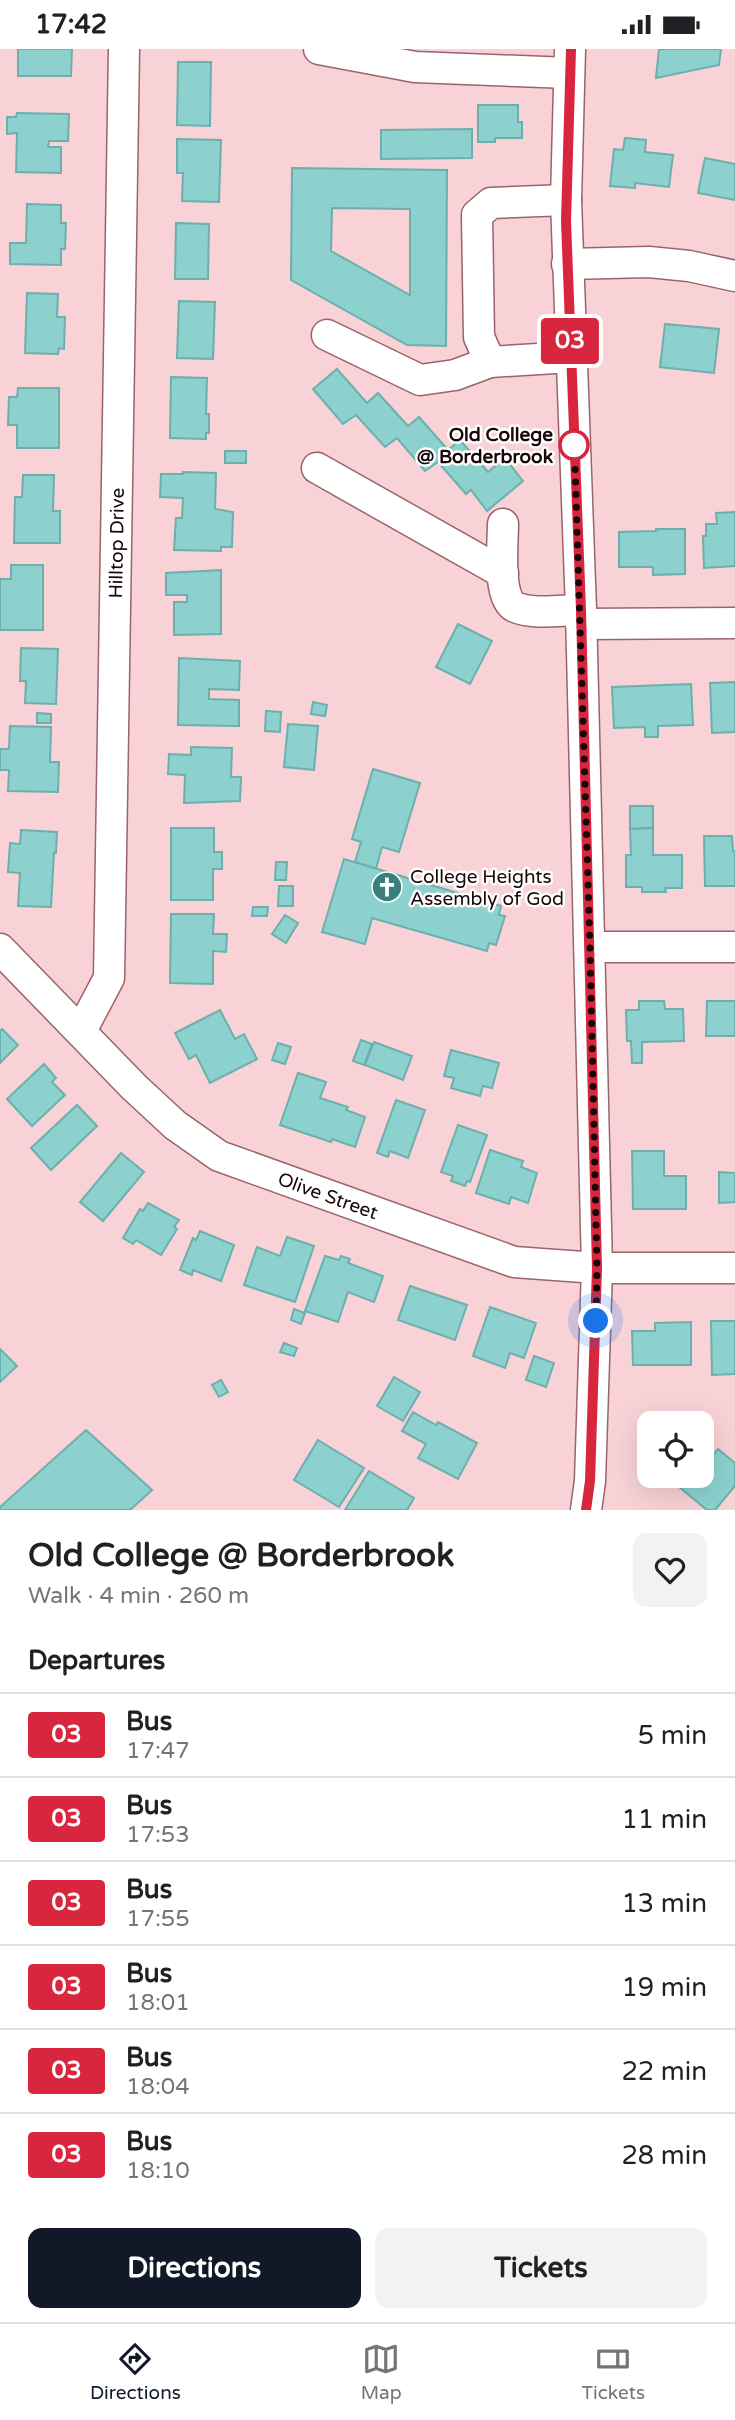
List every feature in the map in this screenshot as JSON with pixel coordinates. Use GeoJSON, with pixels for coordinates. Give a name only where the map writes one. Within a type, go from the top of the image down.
{"type":"FeatureCollection","features":[{"type":"Feature","properties":{"kind":"street","name":"Hilltop Drive"},"geometry":{"type":"LineString","coordinates":[[81,1031],[109,978],[124,49]]}},
{"type":"Feature","properties":{"kind":"street"},"geometry":{"type":"LineString","coordinates":[[319,49],[415,67],[570,61],[567,264],[581,617],[597,1268],[590,1481],[586,1510]]}},
{"type":"Feature","properties":{"kind":"street"},"geometry":{"type":"LineString","coordinates":[[490,362],[479,337],[477,215],[491,203],[566,200]]}},
{"type":"Feature","properties":{"kind":"street"},"geometry":{"type":"LineString","coordinates":[[567,264],[649,262],[689,266],[735,276]]}},
{"type":"Feature","properties":{"kind":"street"},"geometry":{"type":"LineString","coordinates":[[327,335],[420,380],[455,375],[490,362],[571,356]]}},
{"type":"Feature","properties":{"kind":"street"},"geometry":{"type":"LineString","coordinates":[[317,468],[503,573]]}},
{"type":"Feature","properties":{"kind":"street"},"geometry":{"type":"LineString","coordinates":[[503,524],[506,596],[514,607],[581,617],[735,623]]}},
{"type":"Feature","properties":{"kind":"street"},"geometry":{"type":"LineString","coordinates":[[590,947],[735,947]]}},
{"type":"Feature","properties":{"kind":"street","name":"Olive Street"},"geometry":{"type":"LineString","coordinates":[[0,949],[134,1087],[175,1125],[219,1156],[514,1262],[597,1268],[735,1268]]}},
{"type":"Feature","properties":{"kind":"building"},"geometry":{"type":"Polygon","coordinates":[[[18,49],[72,49],[71,76],[18,76],[18,49]]]}},
{"type":"Feature","properties":{"kind":"building"},"geometry":{"type":"Polygon","coordinates":[[[659,49],[721,49],[719,65],[656,78],[659,49]]]}},
{"type":"Feature","properties":{"kind":"building"},"geometry":{"type":"Polygon","coordinates":[[[178,62],[211,62],[210,126],[177,125],[178,62]]]}},
{"type":"Feature","properties":{"kind":"building"},"geometry":{"type":"Polygon","coordinates":[[[478,105],[518,105],[522,138],[495,138],[495,142],[478,142],[478,105]]]}},
{"type":"Feature","properties":{"kind":"building"},"geometry":{"type":"Polygon","coordinates":[[[17,113],[69,114],[68,141],[49,141],[48,147],[61,147],[61,173],[16,172],[17,133],[7,134],[7,117],[16,117],[17,113]]]}},
{"type":"Feature","properties":{"kind":"building"},"geometry":{"type":"Polygon","coordinates":[[[472,129],[472,158],[381,159],[381,130],[472,129]]]}},
{"type":"Feature","properties":{"kind":"building"},"geometry":{"type":"Polygon","coordinates":[[[625,138],[646,140],[645,152],[673,155],[669,187],[635,183],[635,188],[610,186],[614,149],[623,150],[625,138]]]}},
{"type":"Feature","properties":{"kind":"building"},"geometry":{"type":"Polygon","coordinates":[[[177,139],[221,140],[219,202],[182,201],[183,173],[177,173],[177,139]]]}},
{"type":"Feature","properties":{"kind":"building"},"geometry":{"type":"Polygon","coordinates":[[[705,158],[735,164],[735,200],[698,193],[705,158]]]}},
{"type":"Feature","properties":{"kind":"building"},"geometry":{"type":"Polygon","coordinates":[[[292,168],[447,170],[446,346],[407,345],[291,280],[292,168]],[[332,208],[331,251],[410,295],[410,209],[332,208]]]}},
{"type":"Feature","properties":{"kind":"building"},"geometry":{"type":"Polygon","coordinates":[[[27,204],[61,205],[61,223],[66,223],[61,265],[10,264],[10,243],[26,243],[27,204]]]}},
{"type":"Feature","properties":{"kind":"building"},"geometry":{"type":"Polygon","coordinates":[[[176,223],[209,224],[208,279],[175,279],[176,223]]]}},
{"type":"Feature","properties":{"kind":"building"},"geometry":{"type":"Polygon","coordinates":[[[27,293],[58,294],[57,317],[65,317],[64,349],[59,348],[58,354],[25,353],[27,293]]]}},
{"type":"Feature","properties":{"kind":"building"},"geometry":{"type":"Polygon","coordinates":[[[179,301],[215,302],[213,359],[177,358],[179,301]]]}},
{"type":"Feature","properties":{"kind":"building"},"geometry":{"type":"Polygon","coordinates":[[[665,324],[719,329],[714,373],[660,367],[665,324]]]}},
{"type":"Feature","properties":{"kind":"building"},"geometry":{"type":"Polygon","coordinates":[[[337,369],[367,403],[378,393],[408,426],[419,417],[448,450],[460,440],[488,472],[505,458],[523,481],[487,511],[471,490],[466,494],[438,462],[425,471],[397,438],[385,447],[356,415],[343,424],[313,389],[337,369]]]}},
{"type":"Feature","properties":{"kind":"building"},"geometry":{"type":"Polygon","coordinates":[[[171,377],[207,378],[206,414],[209,414],[209,433],[206,433],[206,439],[170,438],[171,377]]]}},
{"type":"Feature","properties":{"kind":"building"},"geometry":{"type":"Polygon","coordinates":[[[18,388],[59,388],[59,448],[17,448],[17,425],[8,425],[9,397],[17,397],[18,388]]]}},
{"type":"Feature","properties":{"kind":"building"},"geometry":{"type":"Polygon","coordinates":[[[225,451],[246,451],[246,463],[225,463],[225,451]]]}},
{"type":"Feature","properties":{"kind":"building"},"geometry":{"type":"Polygon","coordinates":[[[216,473],[215,509],[233,512],[232,547],[221,547],[221,551],[174,550],[176,518],[182,518],[183,498],[160,497],[161,474],[216,473]]]}},
{"type":"Feature","properties":{"kind":"building"},"geometry":{"type":"Polygon","coordinates":[[[23,475],[54,475],[53,511],[60,511],[60,543],[14,543],[15,497],[22,497],[23,475]]]}},
{"type":"Feature","properties":{"kind":"building"},"geometry":{"type":"Polygon","coordinates":[[[735,512],[735,566],[704,568],[703,536],[706,536],[706,524],[717,524],[716,513],[735,512]]]}},
{"type":"Feature","properties":{"kind":"building"},"geometry":{"type":"Polygon","coordinates":[[[685,529],[685,574],[653,575],[653,567],[619,567],[619,532],[685,529]]]}},
{"type":"Feature","properties":{"kind":"building"},"geometry":{"type":"Polygon","coordinates":[[[11,565],[43,565],[43,630],[0,630],[0,579],[11,579],[11,565]]]}},
{"type":"Feature","properties":{"kind":"building"},"geometry":{"type":"Polygon","coordinates":[[[221,570],[221,634],[174,635],[174,602],[187,602],[187,595],[166,595],[166,573],[221,570]]]}},
{"type":"Feature","properties":{"kind":"building"},"geometry":{"type":"Polygon","coordinates":[[[458,624],[492,641],[470,684],[436,667],[458,624]]]}},
{"type":"Feature","properties":{"kind":"building"},"geometry":{"type":"Polygon","coordinates":[[[21,648],[58,649],[56,704],[25,703],[26,681],[20,681],[21,648]]]}},
{"type":"Feature","properties":{"kind":"building"},"geometry":{"type":"Polygon","coordinates":[[[179,658],[240,661],[239,690],[209,689],[209,699],[239,700],[239,726],[178,725],[179,658]]]}},
{"type":"Feature","properties":{"kind":"building"},"geometry":{"type":"Polygon","coordinates":[[[735,682],[735,732],[712,733],[710,683],[735,682]]]}},
{"type":"Feature","properties":{"kind":"building"},"geometry":{"type":"Polygon","coordinates":[[[691,684],[693,725],[658,726],[658,737],[645,737],[645,727],[614,728],[612,687],[691,684]]]}},
{"type":"Feature","properties":{"kind":"building"},"geometry":{"type":"Polygon","coordinates":[[[313,702],[327,705],[325,716],[311,714],[313,702]]]}},
{"type":"Feature","properties":{"kind":"building"},"geometry":{"type":"Polygon","coordinates":[[[266,711],[281,712],[280,732],[265,731],[266,711]]]}},
{"type":"Feature","properties":{"kind":"building"},"geometry":{"type":"Polygon","coordinates":[[[37,713],[51,714],[51,723],[37,723],[37,713]]]}},
{"type":"Feature","properties":{"kind":"building"},"geometry":{"type":"Polygon","coordinates":[[[288,724],[318,726],[314,770],[284,767],[288,724]]]}},
{"type":"Feature","properties":{"kind":"building"},"geometry":{"type":"Polygon","coordinates":[[[10,726],[51,727],[50,762],[59,762],[58,792],[8,791],[9,770],[0,770],[0,749],[9,749],[10,726]]]}},
{"type":"Feature","properties":{"kind":"building"},"geometry":{"type":"Polygon","coordinates":[[[191,747],[232,748],[231,777],[241,777],[240,801],[184,803],[185,775],[168,774],[169,754],[191,755],[191,747]]]}},
{"type":"Feature","properties":{"kind":"building"},"geometry":{"type":"Polygon","coordinates":[[[373,769],[420,783],[399,852],[382,847],[376,869],[355,862],[361,842],[352,839],[373,769]]]}},
{"type":"Feature","properties":{"kind":"building"},"geometry":{"type":"Polygon","coordinates":[[[630,806],[653,806],[653,828],[630,829],[630,806]]]}},
{"type":"Feature","properties":{"kind":"building"},"geometry":{"type":"Polygon","coordinates":[[[171,828],[214,828],[214,852],[222,852],[222,869],[213,869],[213,900],[171,900],[171,828]]]}},
{"type":"Feature","properties":{"kind":"building"},"geometry":{"type":"Polygon","coordinates":[[[653,828],[653,855],[682,855],[682,888],[665,888],[666,892],[642,892],[642,887],[626,887],[626,855],[631,855],[630,829],[653,828]]]}},
{"type":"Feature","properties":{"kind":"building"},"geometry":{"type":"Polygon","coordinates":[[[21,830],[57,832],[51,907],[18,906],[20,873],[8,872],[10,843],[20,844],[21,830]]]}},
{"type":"Feature","properties":{"kind":"building"},"geometry":{"type":"Polygon","coordinates":[[[704,836],[732,836],[735,886],[705,886],[704,836]]]}},
{"type":"Feature","properties":{"kind":"building","name":"College Heights Assembly of God"},"geometry":{"type":"Polygon","coordinates":[[[344,859],[501,906],[499,915],[505,916],[496,945],[489,943],[487,951],[372,918],[365,944],[322,932],[344,859]]]}},
{"type":"Feature","properties":{"kind":"building"},"geometry":{"type":"Polygon","coordinates":[[[276,862],[287,862],[286,880],[275,880],[276,862]]]}},
{"type":"Feature","properties":{"kind":"building"},"geometry":{"type":"Polygon","coordinates":[[[279,886],[293,886],[293,906],[278,906],[279,886]]]}},
{"type":"Feature","properties":{"kind":"building"},"geometry":{"type":"Polygon","coordinates":[[[253,907],[268,907],[267,916],[252,916],[253,907]]]}},
{"type":"Feature","properties":{"kind":"building"},"geometry":{"type":"Polygon","coordinates":[[[171,914],[214,914],[213,934],[227,934],[226,952],[213,951],[213,984],[170,983],[171,914]]]}},
{"type":"Feature","properties":{"kind":"building"},"geometry":{"type":"Polygon","coordinates":[[[285,915],[298,923],[286,943],[272,934],[285,915]]]}},
{"type":"Feature","properties":{"kind":"building"},"geometry":{"type":"Polygon","coordinates":[[[639,1001],[664,1001],[665,1009],[683,1009],[684,1041],[642,1042],[642,1063],[632,1063],[631,1041],[627,1041],[626,1010],[639,1010],[639,1001]]]}},
{"type":"Feature","properties":{"kind":"building"},"geometry":{"type":"Polygon","coordinates":[[[707,1001],[735,1001],[735,1036],[706,1036],[707,1001]]]}},
{"type":"Feature","properties":{"kind":"building"},"geometry":{"type":"Polygon","coordinates":[[[220,1010],[235,1039],[244,1034],[257,1059],[210,1083],[196,1055],[189,1059],[175,1033],[220,1010]]]}},
{"type":"Feature","properties":{"kind":"building"},"geometry":{"type":"Polygon","coordinates":[[[2,1029],[18,1045],[0,1063],[0,1031],[2,1029]]]}},
{"type":"Feature","properties":{"kind":"building"},"geometry":{"type":"Polygon","coordinates":[[[361,1040],[372,1044],[364,1065],[353,1061],[361,1040]]]}},
{"type":"Feature","properties":{"kind":"building"},"geometry":{"type":"Polygon","coordinates":[[[374,1042],[412,1056],[403,1080],[365,1065],[374,1042]]]}},
{"type":"Feature","properties":{"kind":"building"},"geometry":{"type":"Polygon","coordinates":[[[278,1043],[291,1047],[285,1064],[272,1060],[278,1043]]]}},
{"type":"Feature","properties":{"kind":"building"},"geometry":{"type":"Polygon","coordinates":[[[451,1050],[499,1063],[492,1088],[483,1086],[480,1096],[451,1088],[454,1078],[444,1076],[451,1050]]]}},
{"type":"Feature","properties":{"kind":"building"},"geometry":{"type":"Polygon","coordinates":[[[44,1064],[56,1078],[52,1082],[65,1095],[32,1126],[7,1099],[44,1064]]]}},
{"type":"Feature","properties":{"kind":"building"},"geometry":{"type":"Polygon","coordinates":[[[298,1073],[326,1082],[320,1098],[348,1107],[346,1110],[365,1117],[355,1147],[280,1125],[298,1073]]]}},
{"type":"Feature","properties":{"kind":"building"},"geometry":{"type":"Polygon","coordinates":[[[396,1100],[425,1110],[408,1158],[390,1151],[388,1157],[377,1153],[396,1100]]]}},
{"type":"Feature","properties":{"kind":"building"},"geometry":{"type":"Polygon","coordinates":[[[77,1105],[97,1126],[51,1170],[31,1148],[77,1105]]]}},
{"type":"Feature","properties":{"kind":"building"},"geometry":{"type":"Polygon","coordinates":[[[458,1125],[487,1135],[470,1182],[467,1181],[465,1186],[451,1181],[453,1176],[441,1172],[458,1125]]]}},
{"type":"Feature","properties":{"kind":"building"},"geometry":{"type":"Polygon","coordinates":[[[490,1150],[523,1161],[521,1167],[537,1173],[528,1203],[511,1197],[509,1204],[476,1193],[490,1150]]]}},
{"type":"Feature","properties":{"kind":"building"},"geometry":{"type":"Polygon","coordinates":[[[632,1151],[664,1151],[664,1176],[686,1176],[686,1209],[633,1209],[632,1151]]]}},
{"type":"Feature","properties":{"kind":"building"},"geometry":{"type":"Polygon","coordinates":[[[121,1153],[144,1172],[103,1221],[80,1202],[121,1153]]]}},
{"type":"Feature","properties":{"kind":"building"},"geometry":{"type":"Polygon","coordinates":[[[719,1172],[735,1173],[735,1202],[719,1203],[719,1172]]]}},
{"type":"Feature","properties":{"kind":"building"},"geometry":{"type":"Polygon","coordinates":[[[148,1203],[179,1220],[174,1227],[177,1229],[161,1255],[136,1240],[133,1244],[123,1238],[140,1209],[143,1211],[148,1203]]]}},
{"type":"Feature","properties":{"kind":"building"},"geometry":{"type":"Polygon","coordinates":[[[200,1231],[234,1245],[221,1281],[193,1270],[192,1275],[180,1270],[193,1238],[196,1240],[200,1231]]]}},
{"type":"Feature","properties":{"kind":"building"},"geometry":{"type":"Polygon","coordinates":[[[287,1237],[314,1246],[295,1302],[244,1285],[257,1247],[280,1256],[287,1237]]]}},
{"type":"Feature","properties":{"kind":"building"},"geometry":{"type":"Polygon","coordinates":[[[325,1256],[339,1260],[341,1256],[350,1259],[348,1263],[383,1276],[374,1302],[348,1292],[338,1322],[305,1311],[325,1256]]]}},
{"type":"Feature","properties":{"kind":"building"},"geometry":{"type":"Polygon","coordinates":[[[410,1286],[467,1305],[455,1340],[398,1320],[410,1286]]]}},
{"type":"Feature","properties":{"kind":"building"},"geometry":{"type":"Polygon","coordinates":[[[490,1307],[536,1323],[524,1358],[510,1353],[505,1368],[473,1356],[490,1307]]]}},
{"type":"Feature","properties":{"kind":"building"},"geometry":{"type":"Polygon","coordinates":[[[294,1309],[305,1313],[301,1324],[291,1320],[294,1309]]]}},
{"type":"Feature","properties":{"kind":"building"},"geometry":{"type":"Polygon","coordinates":[[[711,1321],[735,1321],[735,1374],[712,1375],[711,1321]]]}},
{"type":"Feature","properties":{"kind":"building"},"geometry":{"type":"Polygon","coordinates":[[[691,1322],[691,1365],[633,1365],[632,1331],[655,1331],[655,1323],[691,1322]]]}},
{"type":"Feature","properties":{"kind":"building"},"geometry":{"type":"Polygon","coordinates":[[[284,1343],[297,1348],[294,1356],[280,1352],[284,1343]]]}},
{"type":"Feature","properties":{"kind":"building"},"geometry":{"type":"Polygon","coordinates":[[[0,1349],[17,1366],[0,1382],[0,1349]]]}},
{"type":"Feature","properties":{"kind":"building"},"geometry":{"type":"Polygon","coordinates":[[[534,1356],[554,1363],[546,1387],[526,1380],[534,1356]]]}},
{"type":"Feature","properties":{"kind":"building"},"geometry":{"type":"Polygon","coordinates":[[[394,1377],[420,1392],[403,1421],[377,1406],[394,1377]]]}},
{"type":"Feature","properties":{"kind":"building"},"geometry":{"type":"Polygon","coordinates":[[[221,1380],[228,1392],[219,1397],[212,1385],[221,1380]]]}},
{"type":"Feature","properties":{"kind":"building"},"geometry":{"type":"Polygon","coordinates":[[[413,1412],[477,1443],[458,1479],[418,1458],[426,1444],[402,1431],[413,1412]]]}},
{"type":"Feature","properties":{"kind":"building"},"geometry":{"type":"Polygon","coordinates":[[[86,1430],[152,1490],[130,1510],[0,1510],[0,1507],[86,1430]]]}},
{"type":"Feature","properties":{"kind":"building"},"geometry":{"type":"Polygon","coordinates":[[[318,1440],[364,1468],[339,1507],[294,1480],[318,1440]]]}},
{"type":"Feature","properties":{"kind":"building"},"geometry":{"type":"Polygon","coordinates":[[[718,1449],[735,1463],[735,1486],[715,1510],[707,1510],[680,1488],[714,1488],[714,1454],[718,1449]]]}},
{"type":"Feature","properties":{"kind":"building"},"geometry":{"type":"Polygon","coordinates":[[[369,1471],[414,1498],[407,1510],[345,1510],[369,1471]]]}},
{"type":"Feature","properties":{"kind":"bus line","name":"03"},"geometry":{"type":"LineString","coordinates":[[571,49],[566,221],[581,610],[597,1268],[590,1481],[586,1510]]}},
{"type":"Feature","properties":{"kind":"place","name":"Old College @ Borderbrook"},"geometry":{"type":"Point","coordinates":[574,445]}},
{"type":"Feature","properties":{"kind":"place","name":"College Heights Assembly of God"},"geometry":{"type":"Point","coordinates":[387,887]}},
{"type":"Feature","properties":{"kind":"route"},"geometry":{"type":"LineString","coordinates":[[574,445],[574,432],[590,947],[596,1321]]}}]}
